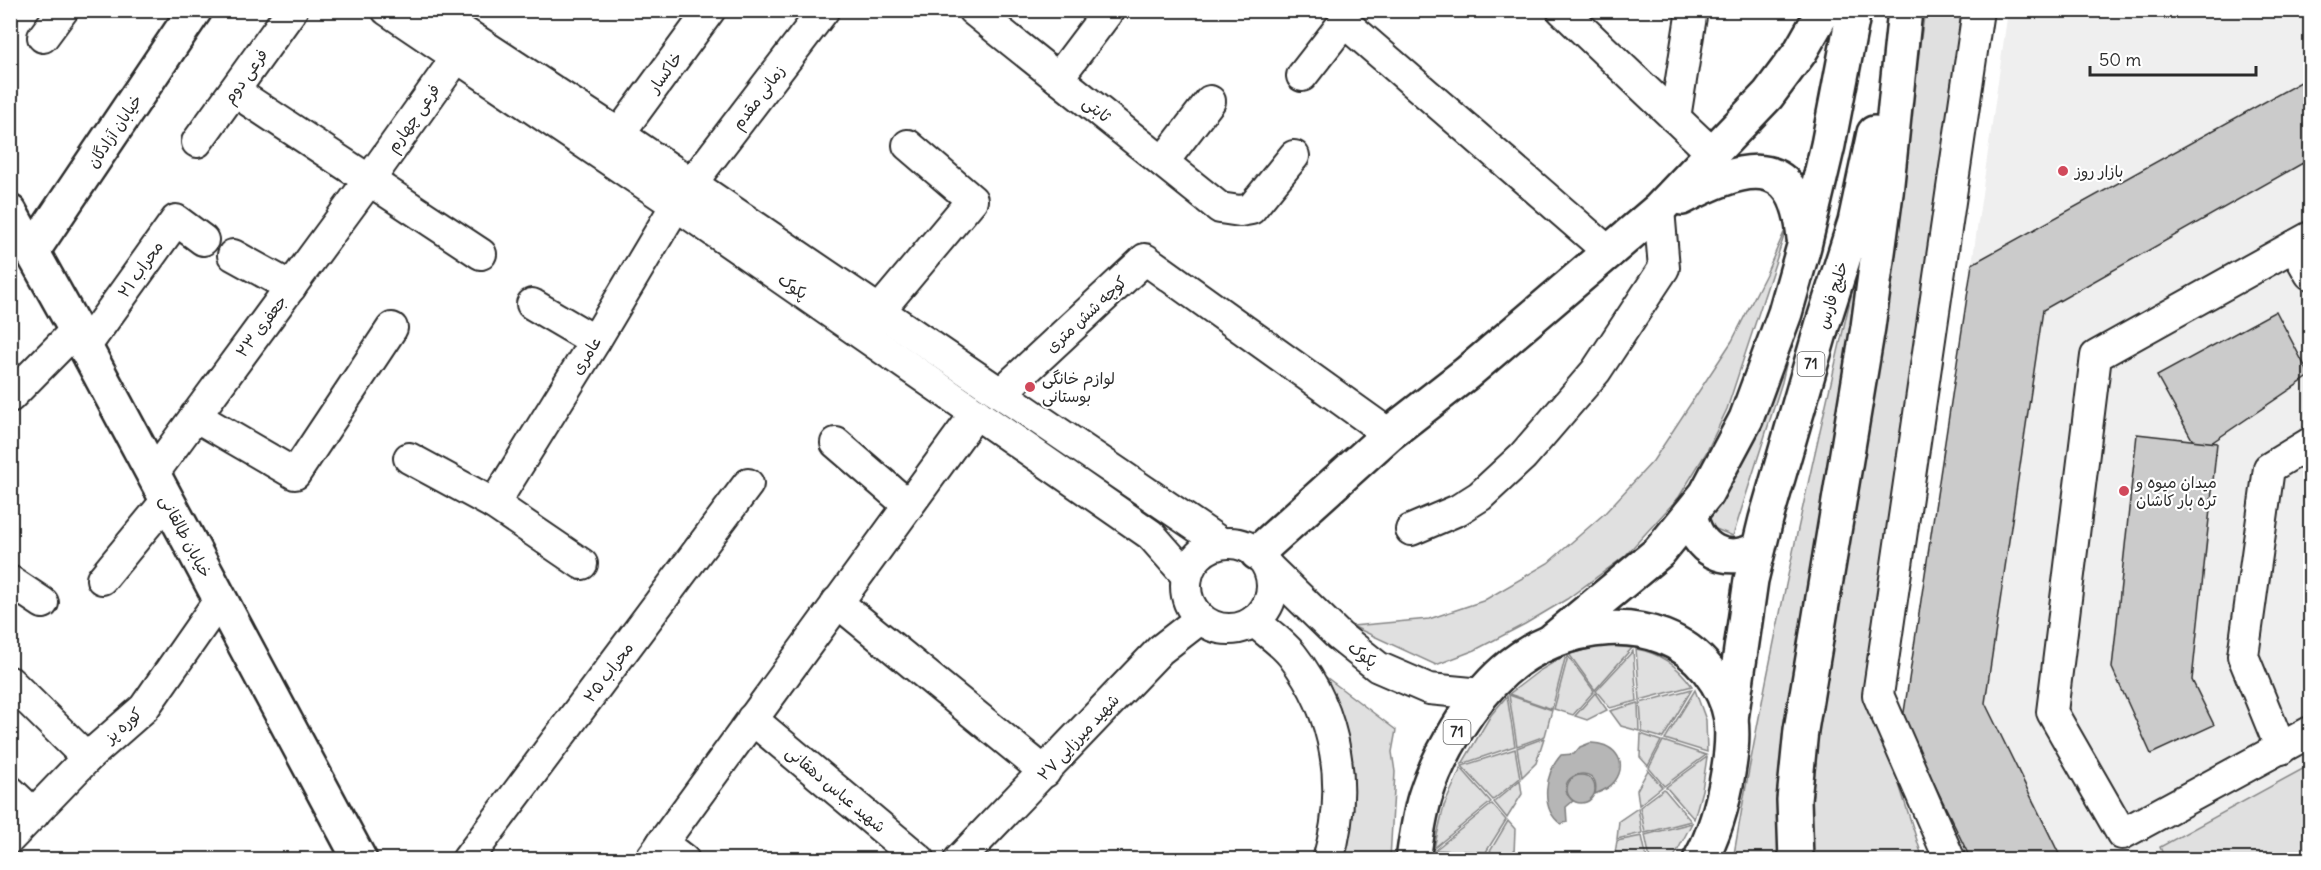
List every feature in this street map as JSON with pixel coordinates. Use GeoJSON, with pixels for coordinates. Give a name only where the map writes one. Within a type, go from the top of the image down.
{"type":"FeatureCollection","features":[{"type":"Feature","properties":{"kind":"main road","name":"خیابان آزادگان"},"geometry":{"type":"LineString","coordinates":[[32,252],[195,10]]}},
{"type":"Feature","properties":{"kind":"main road"},"geometry":{"type":"LineString","coordinates":[[1263,561],[1389,434],[1467,373],[1659,209],[1768,95],[1800,52],[1824,10]]}},
{"type":"Feature","properties":{"kind":"main road","name":"71"},"geometry":{"type":"LineString","coordinates":[[1413,860],[1425,797],[1441,759],[1482,694],[1504,670],[1531,651],[1554,639],[1659,552],[1706,494],[1746,419],[1785,313],[1804,246],[1828,145],[1854,10]]}},
{"type":"Feature","properties":{"kind":"main road"},"geometry":{"type":"LineString","coordinates":[[1796,860],[1794,800],[1801,730],[1868,327],[1886,194],[1903,10]]}},
{"type":"Feature","properties":{"kind":"main road","name":"خلیج فارس"},"geometry":{"type":"LineString","coordinates":[[1731,719],[1751,580],[1758,549],[1791,428],[1855,222],[1903,10]]}},
{"type":"Feature","properties":{"kind":"main road"},"geometry":{"type":"LineString","coordinates":[[1659,209],[1716,180],[1745,171],[1762,172],[1782,182],[1794,196],[1802,220],[1804,246]]}},
{"type":"Feature","properties":{"kind":"main road","name":"خیابان طالقانی"},"geometry":{"type":"LineString","coordinates":[[10,212],[81,339],[360,860]]}},
{"type":"Feature","properties":{"kind":"main road"},"geometry":{"type":"LineString","coordinates":[[1690,514],[1697,536],[1714,552],[1737,557],[1748,555],[1758,549]]}},
{"type":"Feature","properties":{"kind":"main road","name":"71"},"geometry":{"type":"LineString","coordinates":[[1554,639],[1593,629],[1627,629],[1674,640],[1699,658],[1718,683],[1731,719],[1731,755],[1718,822],[1700,860]]}},
{"type":"Feature","properties":{"kind":"main road"},"geometry":{"type":"LineString","coordinates":[[1712,860],[1718,822]]}},
{"type":"Feature","properties":{"kind":"street"},"geometry":{"type":"LineString","coordinates":[[43,37],[63,10]]}},
{"type":"Feature","properties":{"kind":"street","name":"فرعی دوم"},"geometry":{"type":"LineString","coordinates":[[197,142],[292,10]]}},
{"type":"Feature","properties":{"kind":"street","name":"پکوک"},"geometry":{"type":"LineString","coordinates":[[387,10],[457,57],[684,194],[755,243],[976,413],[1151,535],[1187,576]]}},
{"type":"Feature","properties":{"kind":"street","name":"پکوک"},"geometry":{"type":"LineString","coordinates":[[430,10],[619,134],[684,194]]}},
{"type":"Feature","properties":{"kind":"street","name":"خاکسار"},"geometry":{"type":"LineString","coordinates":[[619,134],[710,10]]}},
{"type":"Feature","properties":{"kind":"street","name":"زمانی مقدم"},"geometry":{"type":"LineString","coordinates":[[684,194],[824,10]]}},
{"type":"Feature","properties":{"kind":"street","name":"ثابتی"},"geometry":{"type":"LineString","coordinates":[[974,10],[1220,208],[1240,211],[1251,209],[1294,156]]}},
{"type":"Feature","properties":{"kind":"street"},"geometry":{"type":"LineString","coordinates":[[1562,10],[1713,154]]}},
{"type":"Feature","properties":{"kind":"street"},"geometry":{"type":"LineString","coordinates":[[1675,118],[1692,10]]}},
{"type":"Feature","properties":{"kind":"street"},"geometry":{"type":"LineString","coordinates":[[1950,860],[1878,695],[1978,10]]}},
{"type":"Feature","properties":{"kind":"street"},"geometry":{"type":"LineString","coordinates":[[1058,78],[1107,13]]}},
{"type":"Feature","properties":{"kind":"street"},"geometry":{"type":"LineString","coordinates":[[1302,76],[1344,22],[1610,253]]}},
{"type":"Feature","properties":{"kind":"street","name":"فرعی چهارم"},"geometry":{"type":"LineString","coordinates":[[370,179],[457,57]]}},
{"type":"Feature","properties":{"kind":"street"},"geometry":{"type":"LineString","coordinates":[[234,91],[481,254]]}},
{"type":"Feature","properties":{"kind":"street"},"geometry":{"type":"LineString","coordinates":[[1163,162],[1210,101]]}},
{"type":"Feature","properties":{"kind":"street"},"geometry":{"type":"LineString","coordinates":[[879,311],[972,200],[908,145]]}},
{"type":"Feature","properties":{"kind":"street","name":"جعفری ۲۳"},"geometry":{"type":"LineString","coordinates":[[102,579],[160,487],[195,416],[370,179]]}},
{"type":"Feature","properties":{"kind":"street","name":"عامری"},"geometry":{"type":"LineString","coordinates":[[494,504],[684,194]]}},
{"type":"Feature","properties":{"kind":"street"},"geometry":{"type":"LineString","coordinates":[[1411,530],[1458,510],[1480,496],[1523,456],[1596,370],[1664,268],[1659,209]]}},
{"type":"Feature","properties":{"kind":"street","name":"محراب ۲۱"},"geometry":{"type":"LineString","coordinates":[[81,339],[176,220],[203,240]]}},
{"type":"Feature","properties":{"kind":"street"},"geometry":{"type":"LineString","coordinates":[[2310,273],[2302,242],[2096,356],[2052,712],[2122,834],[2310,732]]}},
{"type":"Feature","properties":{"kind":"street","name":"پکوک"},"geometry":{"type":"LineString","coordinates":[[755,243],[879,311],[1221,543]]}},
{"type":"Feature","properties":{"kind":"street"},"geometry":{"type":"LineString","coordinates":[[233,255],[291,287]]}},
{"type":"Feature","properties":{"kind":"street","name":"کوچه شش متری"},"geometry":{"type":"LineString","coordinates":[[1001,393],[1145,259],[1389,434]]}},
{"type":"Feature","properties":{"kind":"street"},"geometry":{"type":"LineString","coordinates":[[532,303],[595,341]]}},
{"type":"Feature","properties":{"kind":"street"},"geometry":{"type":"LineString","coordinates":[[195,416],[295,474],[392,328]]}},
{"type":"Feature","properties":{"kind":"street"},"geometry":{"type":"LineString","coordinates":[[10,398],[81,339]]}},
{"type":"Feature","properties":{"kind":"street"},"geometry":{"type":"LineString","coordinates":[[665,854],[752,719],[976,413]]}},
{"type":"Feature","properties":{"kind":"street"},"geometry":{"type":"LineString","coordinates":[[836,443],[908,506]]}},
{"type":"Feature","properties":{"kind":"street"},"geometry":{"type":"LineString","coordinates":[[2281,749],[2243,656],[2270,468],[2310,443]]}},
{"type":"Feature","properties":{"kind":"street"},"geometry":{"type":"LineString","coordinates":[[409,458],[494,504],[582,564]]}},
{"type":"Feature","properties":{"kind":"street","name":"محراب ۲۵"},"geometry":{"type":"LineString","coordinates":[[467,860],[748,484]]}},
{"type":"Feature","properties":{"kind":"street"},"geometry":{"type":"LineString","coordinates":[[1221,543],[1240,544],[1263,561],[1272,588],[1267,606],[1254,621],[1236,629],[1217,628],[1200,619],[1189,603],[1185,584],[1190,565],[1203,551],[1221,543]]}},
{"type":"Feature","properties":{"kind":"street","name":"پکوک"},"geometry":{"type":"LineString","coordinates":[[1263,561],[1339,636],[1378,667],[1429,689],[1482,694]]}},
{"type":"Feature","properties":{"kind":"street"},"geometry":{"type":"LineString","coordinates":[[10,581],[43,603]]}},
{"type":"Feature","properties":{"kind":"street","name":"کوره پز"},"geometry":{"type":"LineString","coordinates":[[10,838],[87,758],[144,708],[220,599]]}},
{"type":"Feature","properties":{"kind":"street"},"geometry":{"type":"LineString","coordinates":[[837,602],[1045,772]]}},
{"type":"Feature","properties":{"kind":"street","name":"شهید میرزایی ۲۷"},"geometry":{"type":"LineString","coordinates":[[959,860],[1160,650],[1200,619]]}},
{"type":"Feature","properties":{"kind":"street"},"geometry":{"type":"LineString","coordinates":[[1254,621],[1291,654],[1321,701],[1333,738],[1340,789],[1328,860]]}},
{"type":"Feature","properties":{"kind":"street"},"geometry":{"type":"LineString","coordinates":[[10,682],[87,758]]}},
{"type":"Feature","properties":{"kind":"street","name":"شهید عباس دهقانی"},"geometry":{"type":"LineString","coordinates":[[752,719],[920,860]]}},
{"type":"Feature","properties":{"kind":"street"},"geometry":{"type":"LineString","coordinates":[[10,791],[34,814]]}},
{"type":"Feature","properties":{"kind":"shaded area"},"geometry":{"type":"Polygon","coordinates":[[[1925,11],[1971,11],[1871,697],[1923,859],[1808,860],[1805,826],[1821,688],[1925,11]]]}},
{"type":"Feature","properties":{"kind":"shaded area","name":"میدان میوه و تره بار کاشان"},"geometry":{"type":"Polygon","coordinates":[[[2008,11],[2310,11],[2310,859],[1971,859],[1903,719],[2008,11]]]}},
{"type":"Feature","properties":{"kind":"shaded area"},"geometry":{"type":"Polygon","coordinates":[[[1789,221],[1727,409],[1706,453],[1679,497],[1625,556],[1567,599],[1525,624],[1475,650],[1436,665],[1352,626],[1429,619],[1483,601],[1548,563],[1605,513],[1653,461],[1732,341],[1766,274],[1789,221]]]}},
{"type":"Feature","properties":{"kind":"shaded area"},"geometry":{"type":"Polygon","coordinates":[[[1863,245],[1859,298],[1784,756],[1778,828],[1778,859],[1733,860],[1777,628],[1863,245]]]}},
{"type":"Feature","properties":{"kind":"shaded area"},"geometry":{"type":"Polygon","coordinates":[[[1790,347],[1782,382],[1733,536],[1706,525],[1790,347]]]}},
{"type":"Feature","properties":{"kind":"shaded area"},"geometry":{"type":"Polygon","coordinates":[[[1597,647],[1632,648],[1595,690],[1569,654],[1597,647]]]}},
{"type":"Feature","properties":{"kind":"shaded area"},"geometry":{"type":"Polygon","coordinates":[[[1636,649],[1661,657],[1681,672],[1692,686],[1640,700],[1636,649]]]}},
{"type":"Feature","properties":{"kind":"shaded area"},"geometry":{"type":"Polygon","coordinates":[[[1633,651],[1637,701],[1610,708],[1596,691],[1633,651]]]}},
{"type":"Feature","properties":{"kind":"shaded area"},"geometry":{"type":"Polygon","coordinates":[[[1566,655],[1552,709],[1509,694],[1539,671],[1566,655]]]}},
{"type":"Feature","properties":{"kind":"shaded area"},"geometry":{"type":"Polygon","coordinates":[[[1568,656],[1594,691],[1573,715],[1554,709],[1568,656]]]}},
{"type":"Feature","properties":{"kind":"shaded area"},"geometry":{"type":"Polygon","coordinates":[[[1322,674],[1396,730],[1392,752],[1395,772],[1390,859],[1339,859],[1322,674]]]}},
{"type":"Feature","properties":{"kind":"shaded area"},"geometry":{"type":"Polygon","coordinates":[[[1692,689],[1663,738],[1642,732],[1640,703],[1692,689]]]}},
{"type":"Feature","properties":{"kind":"shaded area"},"geometry":{"type":"Polygon","coordinates":[[[1695,690],[1706,720],[1707,752],[1665,739],[1695,690]]]}},
{"type":"Feature","properties":{"kind":"shaded area"},"geometry":{"type":"Polygon","coordinates":[[[1595,693],[1607,710],[1587,720],[1575,716],[1595,693]]]}},
{"type":"Feature","properties":{"kind":"shaded area"},"geometry":{"type":"Polygon","coordinates":[[[1509,695],[1552,710],[1545,736],[1517,746],[1509,695]]]}},
{"type":"Feature","properties":{"kind":"shaded area"},"geometry":{"type":"Polygon","coordinates":[[[1507,696],[1515,746],[1462,764],[1491,715],[1507,696]]]}},
{"type":"Feature","properties":{"kind":"shaded area"},"geometry":{"type":"Polygon","coordinates":[[[1638,703],[1639,731],[1621,726],[1610,711],[1638,703]]]}},
{"type":"Feature","properties":{"kind":"shaded area"},"geometry":{"type":"Polygon","coordinates":[[[1641,734],[1661,741],[1648,766],[1640,757],[1641,734]]]}},
{"type":"Feature","properties":{"kind":"shaded area"},"geometry":{"type":"Polygon","coordinates":[[[1544,738],[1536,763],[1522,777],[1517,748],[1544,738]]]}},
{"type":"Feature","properties":{"kind":"shaded area"},"geometry":{"type":"Polygon","coordinates":[[[1663,741],[1706,755],[1664,786],[1649,768],[1663,741]]]}},
{"type":"Feature","properties":{"kind":"shaded area"},"geometry":{"type":"Polygon","coordinates":[[[1598,743],[1616,754],[1619,759],[1619,773],[1611,786],[1595,794],[1595,783],[1591,777],[1584,774],[1570,779],[1566,785],[1567,792],[1573,801],[1566,807],[1567,822],[1561,824],[1549,809],[1547,800],[1551,771],[1561,755],[1574,754],[1580,747],[1598,743]]]}},
{"type":"Feature","properties":{"kind":"shaded area"},"geometry":{"type":"Polygon","coordinates":[[[1515,749],[1520,778],[1493,800],[1462,766],[1515,749]]]}},
{"type":"Feature","properties":{"kind":"shaded area"},"geometry":{"type":"Polygon","coordinates":[[[1707,757],[1702,790],[1694,819],[1666,787],[1707,757]]]}},
{"type":"Feature","properties":{"kind":"shaded area"},"geometry":{"type":"Polygon","coordinates":[[[2310,765],[2310,859],[2165,859],[2160,847],[2310,765]]]}},
{"type":"Feature","properties":{"kind":"shaded area"},"geometry":{"type":"Polygon","coordinates":[[[1461,768],[1491,802],[1434,848],[1444,806],[1461,768]]]}},
{"type":"Feature","properties":{"kind":"shaded area"},"geometry":{"type":"Polygon","coordinates":[[[1648,770],[1662,787],[1639,805],[1637,790],[1648,770]]]}},
{"type":"Feature","properties":{"kind":"shaded area"},"geometry":{"type":"Polygon","coordinates":[[[1581,775],[1591,779],[1595,789],[1591,799],[1581,803],[1571,799],[1567,789],[1571,779],[1581,775]]]}},
{"type":"Feature","properties":{"kind":"shaded area"},"geometry":{"type":"Polygon","coordinates":[[[1520,780],[1522,794],[1507,818],[1494,802],[1520,780]]]}},
{"type":"Feature","properties":{"kind":"shaded area"},"geometry":{"type":"Polygon","coordinates":[[[1664,789],[1691,821],[1645,833],[1640,807],[1664,789]]]}},
{"type":"Feature","properties":{"kind":"shaded area"},"geometry":{"type":"Polygon","coordinates":[[[1492,804],[1506,820],[1486,852],[1435,850],[1492,804]]]}},
{"type":"Feature","properties":{"kind":"shaded area"},"geometry":{"type":"Polygon","coordinates":[[[1638,808],[1642,833],[1617,839],[1619,821],[1638,808]]]}},
{"type":"Feature","properties":{"kind":"shaded area"},"geometry":{"type":"Polygon","coordinates":[[[1508,821],[1515,829],[1514,854],[1489,853],[1508,821]]]}},
{"type":"Feature","properties":{"kind":"shaded area"},"geometry":{"type":"Polygon","coordinates":[[[1692,823],[1673,859],[1650,859],[1645,835],[1692,823]]]}},
{"type":"Feature","properties":{"kind":"shaded area"},"geometry":{"type":"Polygon","coordinates":[[[1642,836],[1647,859],[1614,859],[1617,841],[1642,836]]]}},
{"type":"Feature","properties":{"kind":"building"},"geometry":{"type":"Polygon","coordinates":[[[2308,78],[2310,83],[2310,159],[2043,310],[1985,703],[2062,860],[1971,860],[1903,719],[1972,264],[2308,78]]]}},
{"type":"Feature","properties":{"kind":"building"},"geometry":{"type":"Polygon","coordinates":[[[2276,311],[2310,376],[2211,443],[2193,441],[2157,376],[2276,311]]]}},
{"type":"Feature","properties":{"kind":"building"},"geometry":{"type":"Polygon","coordinates":[[[2137,434],[2217,443],[2192,680],[2214,725],[2151,754],[2112,668],[2137,434]]]}},
{"type":"Feature","properties":{"kind":"place","name":"بازار روز"},"geometry":{"type":"Point","coordinates":[2063,171]}},
{"type":"Feature","properties":{"kind":"place","name":"لوازم خانگی بوستانی"},"geometry":{"type":"Point","coordinates":[1030,387]}},
{"type":"Feature","properties":{"kind":"place","name":"میدان میوه و تره بار کاشان"},"geometry":{"type":"Point","coordinates":[2124,491]}}]}
